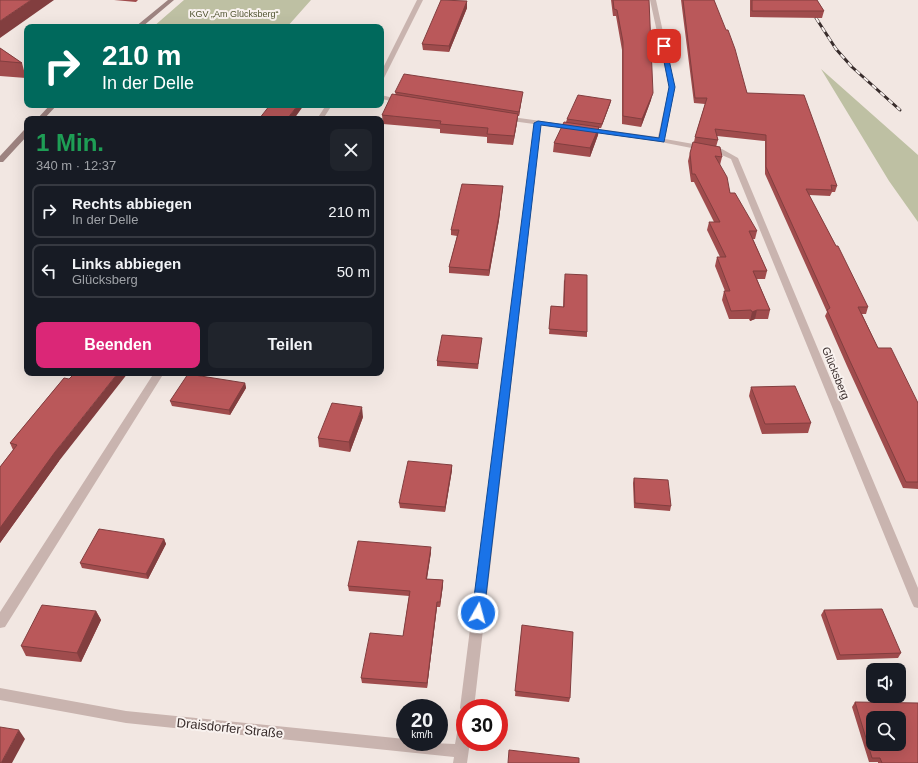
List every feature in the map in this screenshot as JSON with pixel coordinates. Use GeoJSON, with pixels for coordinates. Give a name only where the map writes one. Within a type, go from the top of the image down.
{"type":"FeatureCollection","features":[{"type":"Feature","properties":{"kind":"main road"},"geometry":{"type":"LineString","coordinates":[[142,24],[171,0]]}},
{"type":"Feature","properties":{"kind":"main road"},"geometry":{"type":"LineString","coordinates":[[43,116],[51,108]]}},
{"type":"Feature","properties":{"kind":"main road"},"geometry":{"type":"LineString","coordinates":[[0,160],[24,135]]}},
{"type":"Feature","properties":{"kind":"street"},"geometry":{"type":"LineString","coordinates":[[384,72],[420,0]]}},
{"type":"Feature","properties":{"kind":"street"},"geometry":{"type":"LineString","coordinates":[[498,116],[662,140],[672,87],[653,0]]}},
{"type":"Feature","properties":{"kind":"street"},"geometry":{"type":"LineString","coordinates":[[384,97],[412,102]]}},
{"type":"Feature","properties":{"kind":"street"},"geometry":{"type":"LineString","coordinates":[[468,699],[538,123]]}},
{"type":"Feature","properties":{"kind":"street","name":"Glücksberg"},"geometry":{"type":"LineString","coordinates":[[662,140],[719,151],[729,154],[734,158],[918,603]]}},
{"type":"Feature","properties":{"kind":"street"},"geometry":{"type":"LineString","coordinates":[[0,623],[157,376]]}},
{"type":"Feature","properties":{"kind":"street","name":"Draisdorfer Straße"},"geometry":{"type":"LineString","coordinates":[[0,694],[126,718],[461,757]]}},
{"type":"Feature","properties":{"kind":"green space","name":"KGV „Am Glücksberg“"},"geometry":{"type":"Polygon","coordinates":[[[184,0],[311,0],[290,24],[156,24],[184,0]]]}},
{"type":"Feature","properties":{"kind":"green space"},"geometry":{"type":"Polygon","coordinates":[[[821,69],[918,155],[918,222],[889,181],[821,69]]]}},
{"type":"Feature","properties":{"kind":"building"},"geometry":{"type":"Polygon","coordinates":[[[0,0],[31,0],[0,21],[0,0]]]}},
{"type":"Feature","properties":{"kind":"building"},"geometry":{"type":"Polygon","coordinates":[[[441,0],[467,1],[449,46],[422,44],[441,0]]]}},
{"type":"Feature","properties":{"kind":"building"},"geometry":{"type":"Polygon","coordinates":[[[613,0],[649,0],[653,93],[642,119],[623,116],[623,42],[617,10],[614,9],[613,0]]]}},
{"type":"Feature","properties":{"kind":"building"},"geometry":{"type":"Polygon","coordinates":[[[683,0],[714,0],[735,49],[747,93],[804,95],[837,186],[831,185],[832,190],[806,189],[836,246],[838,246],[868,307],[858,307],[878,348],[891,348],[918,403],[918,482],[906,482],[827,310],[830,308],[766,167],[766,135],[715,129],[718,140],[695,137],[707,98],[695,98],[683,0]]]}},
{"type":"Feature","properties":{"kind":"building"},"geometry":{"type":"Polygon","coordinates":[[[752,0],[817,0],[824,11],[752,11],[752,0]]]}},
{"type":"Feature","properties":{"kind":"building"},"geometry":{"type":"Polygon","coordinates":[[[0,48],[22,63],[0,61],[0,48]]]}},
{"type":"Feature","properties":{"kind":"building"},"geometry":{"type":"Polygon","coordinates":[[[404,74],[523,92],[519,112],[395,92],[404,74]]]}},
{"type":"Feature","properties":{"kind":"building"},"geometry":{"type":"Polygon","coordinates":[[[392,94],[518,114],[514,136],[487,134],[488,128],[440,124],[441,121],[382,115],[392,94]]]}},
{"type":"Feature","properties":{"kind":"building"},"geometry":{"type":"Polygon","coordinates":[[[578,95],[611,100],[602,124],[567,119],[578,95]]]}},
{"type":"Feature","properties":{"kind":"building"},"geometry":{"type":"Polygon","coordinates":[[[268,108],[296,108],[289,116],[261,116],[268,108]]]}},
{"type":"Feature","properties":{"kind":"building"},"geometry":{"type":"Polygon","coordinates":[[[564,122],[599,127],[590,148],[554,143],[564,122]]]}},
{"type":"Feature","properties":{"kind":"building"},"geometry":{"type":"Polygon","coordinates":[[[693,142],[720,147],[722,157],[715,156],[727,177],[730,193],[735,193],[757,231],[749,231],[767,271],[753,271],[770,310],[757,310],[752,312],[751,310],[731,311],[724,291],[730,291],[717,257],[726,257],[709,222],[720,222],[695,174],[692,174],[690,153],[693,142]]]}},
{"type":"Feature","properties":{"kind":"building"},"geometry":{"type":"Polygon","coordinates":[[[462,184],[503,186],[489,270],[449,267],[459,230],[451,230],[462,184]]]}},
{"type":"Feature","properties":{"kind":"building"},"geometry":{"type":"Polygon","coordinates":[[[565,274],[587,275],[587,332],[549,329],[551,306],[564,307],[565,274]]]}},
{"type":"Feature","properties":{"kind":"building"},"geometry":{"type":"Polygon","coordinates":[[[442,335],[482,338],[478,364],[437,361],[442,335]]]}},
{"type":"Feature","properties":{"kind":"building"},"geometry":{"type":"Polygon","coordinates":[[[72,376],[116,376],[55,452],[0,528],[0,467],[17,445],[10,443],[64,378],[69,379],[72,376]]]}},
{"type":"Feature","properties":{"kind":"building"},"geometry":{"type":"Polygon","coordinates":[[[187,376],[201,376],[245,383],[229,410],[170,401],[187,376]]]}},
{"type":"Feature","properties":{"kind":"building"},"geometry":{"type":"Polygon","coordinates":[[[795,386],[811,423],[765,424],[751,387],[795,386]]]}},
{"type":"Feature","properties":{"kind":"building"},"geometry":{"type":"Polygon","coordinates":[[[332,403],[362,407],[349,442],[318,438],[332,403]]]}},
{"type":"Feature","properties":{"kind":"building"},"geometry":{"type":"Polygon","coordinates":[[[408,461],[452,465],[445,507],[399,503],[408,461]]]}},
{"type":"Feature","properties":{"kind":"building"},"geometry":{"type":"Polygon","coordinates":[[[634,478],[668,480],[671,506],[635,503],[634,478]]]}},
{"type":"Feature","properties":{"kind":"building"},"geometry":{"type":"Polygon","coordinates":[[[99,529],[164,539],[146,574],[80,563],[99,529]]]}},
{"type":"Feature","properties":{"kind":"building"},"geometry":{"type":"Polygon","coordinates":[[[358,541],[431,547],[426,579],[443,580],[440,602],[437,602],[427,683],[361,678],[370,633],[403,636],[410,591],[348,586],[358,541]]]}},
{"type":"Feature","properties":{"kind":"building"},"geometry":{"type":"Polygon","coordinates":[[[42,605],[96,611],[77,653],[21,646],[42,605]]]}},
{"type":"Feature","properties":{"kind":"building"},"geometry":{"type":"Polygon","coordinates":[[[882,609],[901,653],[840,655],[824,610],[882,609]]]}},
{"type":"Feature","properties":{"kind":"building"},"geometry":{"type":"Polygon","coordinates":[[[522,625],[573,632],[570,698],[515,691],[522,625]]]}},
{"type":"Feature","properties":{"kind":"building"},"geometry":{"type":"Polygon","coordinates":[[[855,702],[918,703],[918,763],[882,763],[880,758],[872,758],[870,751],[906,751],[906,711],[866,711],[866,738],[855,702]]]}},
{"type":"Feature","properties":{"kind":"building"},"geometry":{"type":"Polygon","coordinates":[[[0,727],[19,730],[1,763],[0,763],[0,727]]]}},
{"type":"Feature","properties":{"kind":"building"},"geometry":{"type":"Polygon","coordinates":[[[509,750],[579,758],[579,763],[508,763],[509,750]]]}},
{"type":"Feature","properties":{"kind":"railway"},"geometry":{"type":"LineString","coordinates":[[816,18],[836,49],[852,67],[900,110]]}},
{"type":"Feature","properties":{"kind":"route"},"geometry":{"type":"LineString","coordinates":[[478,613],[538,123],[662,140],[672,87],[664,46]]}}]}
